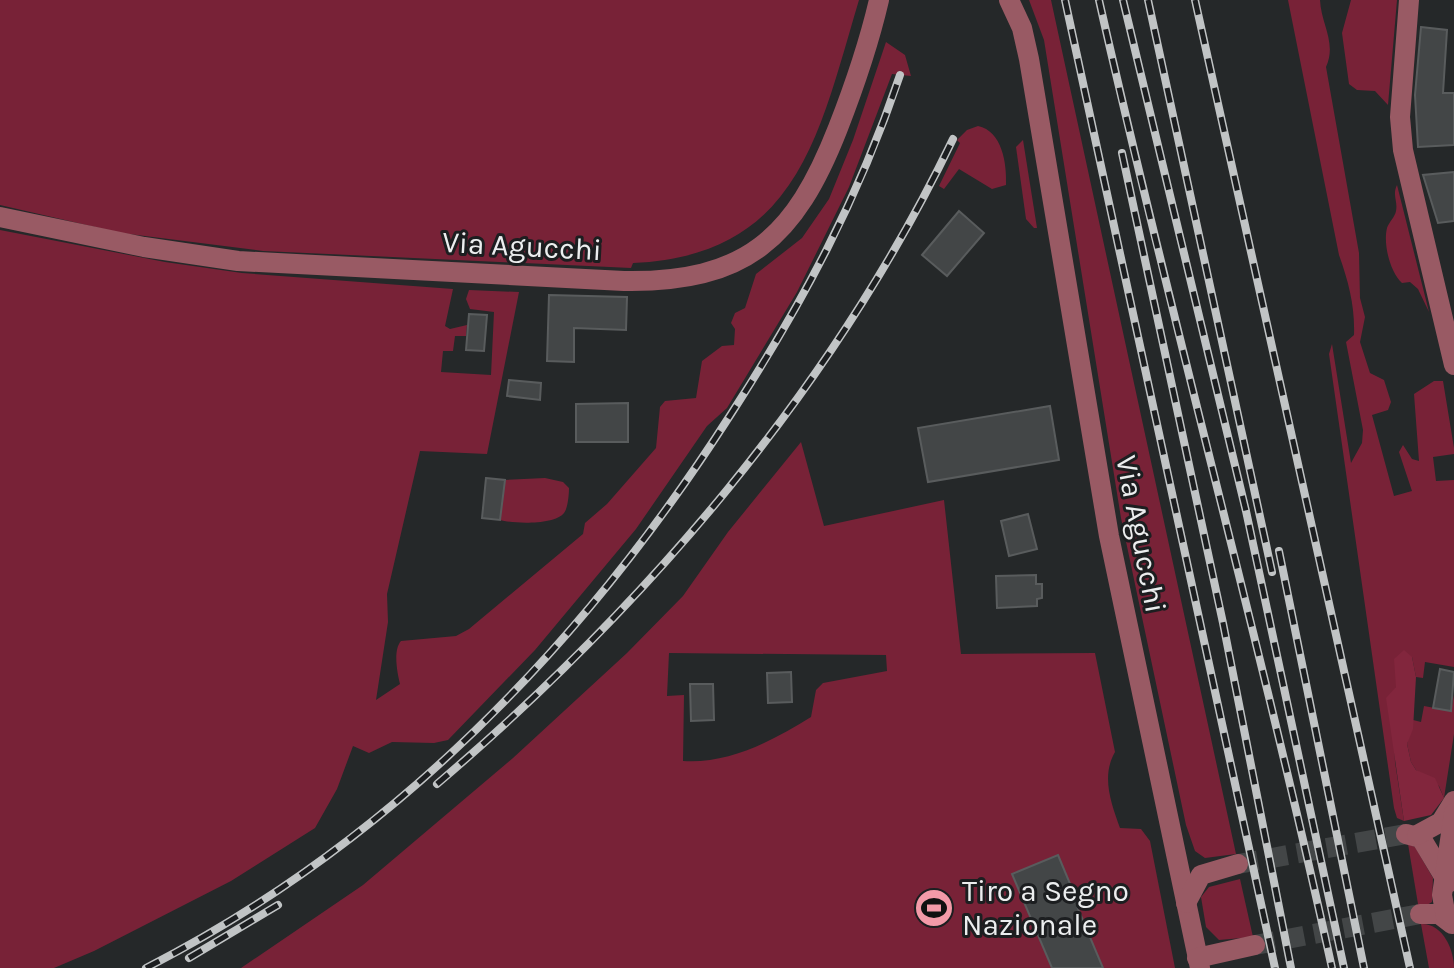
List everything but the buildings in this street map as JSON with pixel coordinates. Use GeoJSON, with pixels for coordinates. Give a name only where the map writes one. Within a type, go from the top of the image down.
{"type":"FeatureCollection","features":[{"type":"Feature","properties":{"kind":"street","name":"Via Agucchi"},"geometry":{"type":"LineString","coordinates":[[0,217],[144,247],[280,264],[624,281],[664,281],[699,275],[731,264],[762,246],[789,221],[805,199],[844,113],[880,0]]}},
{"type":"Feature","properties":{"kind":"street","name":"Via Agucchi"},"geometry":{"type":"LineString","coordinates":[[1009,0],[1022,28],[1029,59],[1109,536],[1198,963],[1255,945]]}},
{"type":"Feature","properties":{"kind":"street"},"geometry":{"type":"LineString","coordinates":[[1409,0],[1400,117],[1403,150],[1454,365]]}},
{"type":"Feature","properties":{"kind":"street"},"geometry":{"type":"LineString","coordinates":[[1450,886],[1412,834],[1441,822],[1454,800]]}},
{"type":"Feature","properties":{"kind":"street"},"geometry":{"type":"LineString","coordinates":[[1450,922],[1442,902],[1450,886],[1454,813]]}},
{"type":"Feature","properties":{"kind":"street"},"geometry":{"type":"LineString","coordinates":[[1174,845],[1185,861],[1209,871]]}},
{"type":"Feature","properties":{"kind":"street"},"geometry":{"type":"LineString","coordinates":[[1186,903],[1196,881],[1209,871],[1238,864]]}},
{"type":"Feature","properties":{"kind":"street"},"geometry":{"type":"LineString","coordinates":[[1420,914],[1433,913],[1450,922]]}},
{"type":"Feature","properties":{"kind":"shaded area"},"geometry":{"type":"Polygon","coordinates":[[[0,0],[859,0],[814,140],[793,179],[767,212],[733,238],[689,255],[633,263],[631,268],[263,251],[121,233],[0,205],[0,0]]]}},
{"type":"Feature","properties":{"kind":"shaded area"},"geometry":{"type":"Polygon","coordinates":[[[1029,0],[1051,0],[1236,854],[1205,858],[1195,851],[1186,825],[1121,518],[1044,40],[1029,0]]]}},
{"type":"Feature","properties":{"kind":"shaded area"},"geometry":{"type":"Polygon","coordinates":[[[1288,0],[1320,0],[1328,34],[1330,50],[1326,67],[1359,253],[1360,298],[1365,317],[1360,342],[1370,373],[1384,380],[1391,402],[1388,410],[1372,415],[1394,496],[1412,491],[1399,452],[1403,445],[1412,459],[1419,461],[1414,394],[1434,381],[1443,381],[1454,448],[1454,454],[1433,457],[1436,481],[1454,480],[1454,667],[1425,662],[1423,678],[1416,677],[1412,657],[1392,695],[1395,762],[1404,821],[1397,818],[1394,808],[1329,354],[1332,344],[1351,463],[1362,443],[1363,430],[1346,342],[1354,335],[1352,305],[1339,255],[1288,0]]]}},
{"type":"Feature","properties":{"kind":"shaded area"},"geometry":{"type":"Polygon","coordinates":[[[1351,0],[1397,0],[1388,105],[1375,91],[1357,90],[1349,84],[1342,33],[1351,0]]]}},
{"type":"Feature","properties":{"kind":"shaded area"},"geometry":{"type":"Polygon","coordinates":[[[886,42],[905,55],[911,76],[892,74],[849,187],[797,292],[727,408],[707,426],[636,529],[535,650],[448,740],[434,743],[392,742],[369,753],[353,746],[337,789],[315,828],[231,881],[54,968],[0,968],[0,230],[165,262],[242,273],[453,289],[445,326],[450,329],[467,325],[466,336],[455,336],[453,351],[443,351],[441,372],[491,375],[494,312],[470,309],[466,299],[469,290],[519,292],[487,454],[420,451],[387,594],[388,622],[376,700],[400,684],[396,655],[401,641],[456,636],[469,629],[583,534],[585,523],[607,504],[656,448],[660,407],[665,401],[696,398],[702,361],[722,346],[734,345],[735,329],[731,323],[735,313],[745,308],[756,274],[802,238],[829,199],[853,140],[886,42]]]}},
{"type":"Feature","properties":{"kind":"shaded area"},"geometry":{"type":"Polygon","coordinates":[[[978,126],[993,134],[998,141],[1004,158],[1006,185],[992,189],[959,169],[944,189],[939,186],[960,143],[957,140],[967,130],[978,126]]]}},
{"type":"Feature","properties":{"kind":"shaded area"},"geometry":{"type":"Polygon","coordinates":[[[1023,140],[1037,228],[1026,219],[1016,147],[1023,140]]]}},
{"type":"Feature","properties":{"kind":"shaded area"},"geometry":{"type":"Polygon","coordinates":[[[1397,185],[1429,312],[1418,289],[1410,282],[1402,283],[1388,257],[1386,235],[1396,211],[1397,185]]]}},
{"type":"Feature","properties":{"kind":"shaded area"},"geometry":{"type":"Polygon","coordinates":[[[801,442],[824,526],[944,500],[961,654],[1095,653],[1115,752],[1108,780],[1111,799],[1120,828],[1141,829],[1150,841],[1175,968],[241,968],[363,885],[513,758],[627,653],[683,596],[728,532],[801,442]],[[669,653],[667,696],[684,695],[683,761],[733,755],[781,734],[811,717],[816,690],[823,683],[887,671],[886,655],[669,653]]]}},
{"type":"Feature","properties":{"kind":"shaded area"},"geometry":{"type":"Polygon","coordinates":[[[545,478],[563,482],[569,488],[564,513],[543,522],[500,520],[505,480],[545,478]]]}},
{"type":"Feature","properties":{"kind":"shaded area"},"geometry":{"type":"Polygon","coordinates":[[[1404,650],[1412,657],[1416,677],[1413,729],[1407,744],[1411,762],[1416,770],[1435,778],[1444,798],[1431,815],[1404,821],[1386,698],[1396,687],[1394,659],[1404,650]]]}},
{"type":"Feature","properties":{"kind":"shaded area"},"geometry":{"type":"Polygon","coordinates":[[[1454,695],[1454,734],[1444,798],[1439,786],[1416,770],[1407,744],[1413,720],[1421,722],[1424,706],[1451,711],[1454,695]]]}},
{"type":"Feature","properties":{"kind":"shaded area"},"geometry":{"type":"Polygon","coordinates":[[[1408,844],[1415,847],[1433,878],[1432,902],[1419,910],[1408,844]]]}},
{"type":"Feature","properties":{"kind":"shaded area"},"geometry":{"type":"Polygon","coordinates":[[[1240,879],[1253,937],[1219,940],[1206,927],[1201,897],[1209,887],[1240,879]]]}},
{"type":"Feature","properties":{"kind":"shaded area"},"geometry":{"type":"Polygon","coordinates":[[[1421,924],[1435,928],[1446,939],[1454,968],[1429,968],[1421,924]]]}},
{"type":"Feature","properties":{"kind":"tunnel"},"geometry":{"type":"LineString","coordinates":[[1238,864],[1406,834]]}},
{"type":"Feature","properties":{"kind":"tunnel"},"geometry":{"type":"LineString","coordinates":[[1255,945],[1420,914]]}},
{"type":"Feature","properties":{"kind":"railway"},"geometry":{"type":"LineString","coordinates":[[1065,0],[1275,968]]}},
{"type":"Feature","properties":{"kind":"railway"},"geometry":{"type":"LineString","coordinates":[[1099,0],[1332,968]]}},
{"type":"Feature","properties":{"kind":"railway"},"geometry":{"type":"LineString","coordinates":[[1123,0],[1246,511],[1344,968]]}},
{"type":"Feature","properties":{"kind":"railway"},"geometry":{"type":"LineString","coordinates":[[1148,0],[1272,572]]}},
{"type":"Feature","properties":{"kind":"railway"},"geometry":{"type":"LineString","coordinates":[[1195,0],[1410,968]]}},
{"type":"Feature","properties":{"kind":"railway"},"geometry":{"type":"LineString","coordinates":[[146,968],[236,917],[320,861],[400,798],[475,730],[546,658],[612,580],[731,414],[805,291],[866,165],[900,75]]}},
{"type":"Feature","properties":{"kind":"railway"},"geometry":{"type":"LineString","coordinates":[[437,784],[515,715],[589,643],[661,567],[729,488],[851,320],[905,231],[953,139]]}},
{"type":"Feature","properties":{"kind":"railway"},"geometry":{"type":"LineString","coordinates":[[1122,153],[1223,623],[1291,968]]}},
{"type":"Feature","properties":{"kind":"railway"},"geometry":{"type":"LineString","coordinates":[[1279,551],[1364,968]]}},
{"type":"Feature","properties":{"kind":"railway"},"geometry":{"type":"LineString","coordinates":[[189,958],[278,905]]}},
{"type":"Feature","properties":{"kind":"place","name":"Tiro a Segno Nazionale"},"geometry":{"type":"Point","coordinates":[934,908]}}]}
